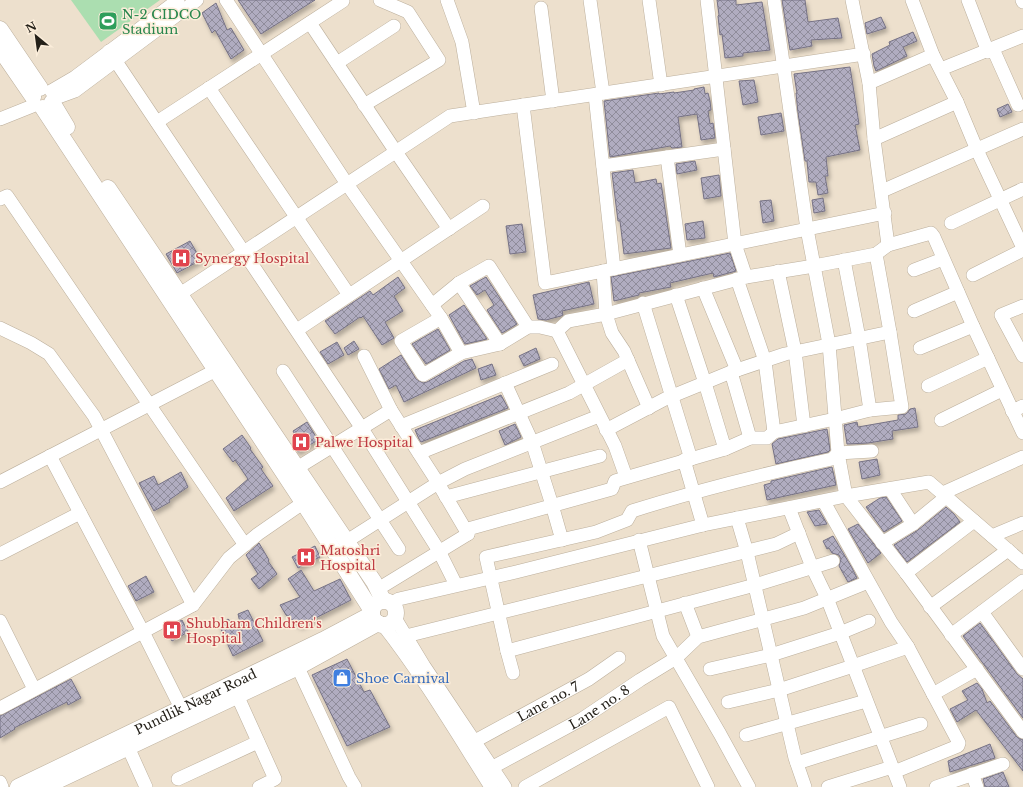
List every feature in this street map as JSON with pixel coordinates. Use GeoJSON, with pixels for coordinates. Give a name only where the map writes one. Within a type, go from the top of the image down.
{"type":"FeatureCollection","features":[{"type":"Feature","properties":{"kind":"main road"},"geometry":{"type":"LineString","coordinates":[[0,29],[44,99],[381,610]]}},
{"type":"Feature","properties":{"kind":"main road"},"geometry":{"type":"LineString","coordinates":[[0,49],[44,99],[69,131],[180,294],[222,368],[297,468],[309,499],[347,541],[381,610]]}},
{"type":"Feature","properties":{"kind":"main road","name":"Pundlik Nagar Road"},"geometry":{"type":"LineString","coordinates":[[44,787],[128,747],[184,714],[237,695],[295,661],[323,640],[381,610]]}},
{"type":"Feature","properties":{"kind":"main road","name":"Pundlik Nagar Road"},"geometry":{"type":"LineString","coordinates":[[18,787],[184,714],[295,661]]}},
{"type":"Feature","properties":{"kind":"street"},"geometry":{"type":"LineString","coordinates":[[112,56],[178,0]]}},
{"type":"Feature","properties":{"kind":"street"},"geometry":{"type":"LineString","coordinates":[[0,119],[44,99],[75,77],[112,56],[197,0]]}},
{"type":"Feature","properties":{"kind":"street"},"geometry":{"type":"LineString","coordinates":[[226,0],[347,184],[441,318],[461,353]]}},
{"type":"Feature","properties":{"kind":"street"},"geometry":{"type":"LineString","coordinates":[[364,105],[439,60],[408,12],[380,0]]}},
{"type":"Feature","properties":{"kind":"street"},"geometry":{"type":"LineString","coordinates":[[590,0],[599,94],[603,166],[608,270],[606,314],[612,333],[628,360],[650,408]]}},
{"type":"Feature","properties":{"kind":"street"},"geometry":{"type":"LineString","coordinates":[[649,0],[661,85]]}},
{"type":"Feature","properties":{"kind":"street"},"geometry":{"type":"LineString","coordinates":[[707,0],[735,244],[742,278],[765,361],[774,432]]}},
{"type":"Feature","properties":{"kind":"street"},"geometry":{"type":"LineString","coordinates":[[774,0],[807,229],[829,344],[838,453],[846,496],[906,573],[1023,732]]}},
{"type":"Feature","properties":{"kind":"street"},"geometry":{"type":"LineString","coordinates":[[852,0],[870,83],[874,139],[888,245]]}},
{"type":"Feature","properties":{"kind":"street"},"geometry":{"type":"LineString","coordinates":[[912,0],[933,56],[941,69],[976,150],[1023,249],[973,275]]}},
{"type":"Feature","properties":{"kind":"street"},"geometry":{"type":"LineString","coordinates":[[968,0],[990,50],[1018,104]]}},
{"type":"Feature","properties":{"kind":"street"},"geometry":{"type":"LineString","coordinates":[[157,122],[343,1]]}},
{"type":"Feature","properties":{"kind":"street"},"geometry":{"type":"LineString","coordinates":[[451,1],[462,42],[474,113]]}},
{"type":"Feature","properties":{"kind":"street"},"geometry":{"type":"LineString","coordinates":[[541,8],[553,101]]}},
{"type":"Feature","properties":{"kind":"street"},"geometry":{"type":"LineString","coordinates":[[310,23],[449,229]]}},
{"type":"Feature","properties":{"kind":"street"},"geometry":{"type":"LineString","coordinates":[[337,63],[394,26]]}},
{"type":"Feature","properties":{"kind":"street"},"geometry":{"type":"LineString","coordinates":[[941,69],[1023,36]]}},
{"type":"Feature","properties":{"kind":"street"},"geometry":{"type":"LineString","coordinates":[[180,294],[450,116],[864,54]]}},
{"type":"Feature","properties":{"kind":"street"},"geometry":{"type":"LineString","coordinates":[[112,56],[361,427],[440,551],[456,585]]}},
{"type":"Feature","properties":{"kind":"street"},"geometry":{"type":"LineString","coordinates":[[870,83],[933,56]]}},
{"type":"Feature","properties":{"kind":"street"},"geometry":{"type":"LineString","coordinates":[[209,88],[349,295]]}},
{"type":"Feature","properties":{"kind":"street"},"geometry":{"type":"LineString","coordinates":[[874,139],[956,102]]}},
{"type":"Feature","properties":{"kind":"street"},"geometry":{"type":"LineString","coordinates":[[523,105],[544,283],[884,213]]}},
{"type":"Feature","properties":{"kind":"street"},"geometry":{"type":"LineString","coordinates":[[882,191],[1023,129]]}},
{"type":"Feature","properties":{"kind":"street"},"geometry":{"type":"LineString","coordinates":[[603,166],[724,149]]}},
{"type":"Feature","properties":{"kind":"street"},"geometry":{"type":"LineString","coordinates":[[667,157],[680,255]]}},
{"type":"Feature","properties":{"kind":"street"},"geometry":{"type":"LineString","coordinates":[[951,223],[1000,199],[1023,190]]}},
{"type":"Feature","properties":{"kind":"street"},"geometry":{"type":"LineString","coordinates":[[0,199],[7,196],[244,545]]}},
{"type":"Feature","properties":{"kind":"street"},"geometry":{"type":"LineString","coordinates":[[297,330],[483,206]]}},
{"type":"Feature","properties":{"kind":"street"},"geometry":{"type":"LineString","coordinates":[[556,331],[568,321],[606,314],[742,278],[876,254],[888,245],[931,233],[1002,390],[1017,408],[1023,433]]}},
{"type":"Feature","properties":{"kind":"street"},"geometry":{"type":"LineString","coordinates":[[468,534],[468,528],[612,489],[615,481],[725,449],[750,438],[767,438],[774,432],[870,410],[902,407],[876,254]]}},
{"type":"Feature","properties":{"kind":"street"},"geometry":{"type":"LineString","coordinates":[[914,270],[943,259]]}},
{"type":"Feature","properties":{"kind":"street"},"geometry":{"type":"LineString","coordinates":[[844,260],[859,338],[870,410]]}},
{"type":"Feature","properties":{"kind":"street"},"geometry":{"type":"LineString","coordinates":[[432,306],[460,283],[489,266],[528,327]]}},
{"type":"Feature","properties":{"kind":"street"},"geometry":{"type":"LineString","coordinates":[[778,271],[795,352],[804,426]]}},
{"type":"Feature","properties":{"kind":"street"},"geometry":{"type":"LineString","coordinates":[[460,283],[500,344]]}},
{"type":"Feature","properties":{"kind":"street"},"geometry":{"type":"LineString","coordinates":[[703,288],[734,371],[750,438]]}},
{"type":"Feature","properties":{"kind":"street"},"geometry":{"type":"LineString","coordinates":[[914,311],[958,292]]}},
{"type":"Feature","properties":{"kind":"street"},"geometry":{"type":"LineString","coordinates":[[676,296],[725,449]]}},
{"type":"Feature","properties":{"kind":"street"},"geometry":{"type":"LineString","coordinates":[[643,303],[672,397],[703,524]]}},
{"type":"Feature","properties":{"kind":"street"},"geometry":{"type":"LineString","coordinates":[[1023,306],[1001,315],[1023,356]]}},
{"type":"Feature","properties":{"kind":"street"},"geometry":{"type":"LineString","coordinates":[[441,318],[401,341],[423,375],[461,353],[500,344],[528,327],[540,327],[556,331],[615,446],[626,477]]}},
{"type":"Feature","properties":{"kind":"street"},"geometry":{"type":"LineString","coordinates":[[920,348],[973,326]]}},
{"type":"Feature","properties":{"kind":"street"},"geometry":{"type":"LineString","coordinates":[[0,328],[31,343],[49,354],[94,416],[194,605]]}},
{"type":"Feature","properties":{"kind":"street"},"geometry":{"type":"LineString","coordinates":[[606,430],[672,397],[734,371],[795,352],[890,332]]}},
{"type":"Feature","properties":{"kind":"street"},"geometry":{"type":"LineString","coordinates":[[364,356],[391,410],[438,483],[468,534]]}},
{"type":"Feature","properties":{"kind":"street"},"geometry":{"type":"LineString","coordinates":[[928,386],[988,358]]}},
{"type":"Feature","properties":{"kind":"street"},"geometry":{"type":"LineString","coordinates":[[418,453],[568,393],[628,360]]}},
{"type":"Feature","properties":{"kind":"street"},"geometry":{"type":"LineString","coordinates":[[401,426],[552,364]]}},
{"type":"Feature","properties":{"kind":"street"},"geometry":{"type":"LineString","coordinates":[[0,482],[222,368]]}},
{"type":"Feature","properties":{"kind":"street"},"geometry":{"type":"LineString","coordinates":[[283,371],[399,549]]}},
{"type":"Feature","properties":{"kind":"street"},"geometry":{"type":"LineString","coordinates":[[505,383],[532,442],[562,540]]}},
{"type":"Feature","properties":{"kind":"street"},"geometry":{"type":"LineString","coordinates":[[941,420],[1002,390]]}},
{"type":"Feature","properties":{"kind":"street"},"geometry":{"type":"LineString","coordinates":[[297,468],[361,427],[391,410]]}},
{"type":"Feature","properties":{"kind":"street"},"geometry":{"type":"LineString","coordinates":[[347,541],[438,483],[465,469],[599,416]]}},
{"type":"Feature","properties":{"kind":"street"},"geometry":{"type":"LineString","coordinates":[[513,674],[486,557],[612,527],[627,520],[632,511],[694,492],[767,473],[832,459],[838,453],[872,451]]}},
{"type":"Feature","properties":{"kind":"street"},"geometry":{"type":"LineString","coordinates":[[50,456],[143,632],[184,714]]}},
{"type":"Feature","properties":{"kind":"street"},"geometry":{"type":"LineString","coordinates":[[446,497],[600,456]]}},
{"type":"Feature","properties":{"kind":"street"},"geometry":{"type":"LineString","coordinates":[[882,543],[913,524],[944,495],[1023,457]]}},
{"type":"Feature","properties":{"kind":"street"},"geometry":{"type":"LineString","coordinates":[[381,610],[399,599],[491,578],[703,524],[824,502],[846,496],[929,482],[1023,563]]}},
{"type":"Feature","properties":{"kind":"street"},"geometry":{"type":"LineString","coordinates":[[890,489],[913,524]]}},
{"type":"Feature","properties":{"kind":"street"},"geometry":{"type":"LineString","coordinates":[[0,708],[194,605],[229,558],[258,534],[309,499]]}},
{"type":"Feature","properties":{"kind":"street"},"geometry":{"type":"LineString","coordinates":[[824,502],[891,622],[908,647],[959,744],[958,746],[893,769],[836,786]]}},
{"type":"Feature","properties":{"kind":"street"},"geometry":{"type":"LineString","coordinates":[[789,508],[812,568],[827,598],[900,787]]}},
{"type":"Feature","properties":{"kind":"street"},"geometry":{"type":"LineString","coordinates":[[0,554],[80,513]]}},
{"type":"Feature","properties":{"kind":"street"},"geometry":{"type":"LineString","coordinates":[[737,518],[747,552],[787,724],[804,787]]}},
{"type":"Feature","properties":{"kind":"street"},"geometry":{"type":"LineString","coordinates":[[906,573],[974,521]]}},
{"type":"Feature","properties":{"kind":"street"},"geometry":{"type":"LineString","coordinates":[[992,536],[1023,523]]}},
{"type":"Feature","properties":{"kind":"street"},"geometry":{"type":"LineString","coordinates":[[406,636],[747,552],[776,544],[799,533]]}},
{"type":"Feature","properties":{"kind":"street"},"geometry":{"type":"LineString","coordinates":[[381,610],[440,551],[468,534]]}},
{"type":"Feature","properties":{"kind":"street"},"geometry":{"type":"LineString","coordinates":[[639,540],[663,636],[750,787]]}},
{"type":"Feature","properties":{"kind":"street"},"geometry":{"type":"LineString","coordinates":[[930,607],[1008,550]]}},
{"type":"Feature","properties":{"kind":"street"},"geometry":{"type":"LineString","coordinates":[[507,651],[657,610],[755,586],[832,561]]}},
{"type":"Feature","properties":{"kind":"street"},"geometry":{"type":"LineString","coordinates":[[686,603],[698,637],[804,608],[868,582]]}},
{"type":"Feature","properties":{"kind":"street"},"geometry":{"type":"LineString","coordinates":[[951,635],[982,612],[1021,587]]}},
{"type":"Feature","properties":{"kind":"street"},"geometry":{"type":"LineString","coordinates":[[381,610],[406,636],[491,787]]}},
{"type":"Feature","properties":{"kind":"street"},"geometry":{"type":"LineString","coordinates":[[381,610],[395,640],[475,742],[505,787]]}},
{"type":"Feature","properties":{"kind":"street"},"geometry":{"type":"LineString","coordinates":[[982,612],[1023,669]]}},
{"type":"Feature","properties":{"kind":"street"},"geometry":{"type":"LineString","coordinates":[[710,669],[771,655],[840,633],[869,621]]}},
{"type":"Feature","properties":{"kind":"street"},"geometry":{"type":"LineString","coordinates":[[0,622],[34,689]]}},
{"type":"Feature","properties":{"kind":"street","name":"Lane no. 8"},"geometry":{"type":"LineString","coordinates":[[493,767],[582,719],[676,658],[698,637]]}},
{"type":"Feature","properties":{"kind":"street"},"geometry":{"type":"LineString","coordinates":[[728,702],[779,690],[908,647]]}},
{"type":"Feature","properties":{"kind":"street","name":"Lane no. 7"},"geometry":{"type":"LineString","coordinates":[[475,742],[589,679],[619,658]]}},
{"type":"Feature","properties":{"kind":"street"},"geometry":{"type":"LineString","coordinates":[[295,661],[349,778],[355,787]]}},
{"type":"Feature","properties":{"kind":"street"},"geometry":{"type":"LineString","coordinates":[[933,694],[977,669]]}},
{"type":"Feature","properties":{"kind":"street"},"geometry":{"type":"LineString","coordinates":[[237,695],[275,779],[259,787]]}},
{"type":"Feature","properties":{"kind":"street"},"geometry":{"type":"LineString","coordinates":[[746,735],[866,701]]}},
{"type":"Feature","properties":{"kind":"street"},"geometry":{"type":"LineString","coordinates":[[525,787],[669,707],[708,787]]}},
{"type":"Feature","properties":{"kind":"street"},"geometry":{"type":"LineString","coordinates":[[797,763],[921,724]]}},
{"type":"Feature","properties":{"kind":"street"},"geometry":{"type":"LineString","coordinates":[[178,779],[258,742]]}},
{"type":"Feature","properties":{"kind":"street"},"geometry":{"type":"LineString","coordinates":[[128,747],[146,787]]}},
{"type":"Feature","properties":{"kind":"street"},"geometry":{"type":"LineString","coordinates":[[936,787],[1003,764]]}},
{"type":"Feature","properties":{"kind":"street"},"geometry":{"type":"LineString","coordinates":[[972,774],[977,787]]}},
{"type":"Feature","properties":{"kind":"street"},"geometry":{"type":"LineString","coordinates":[[0,782],[2,787]]}},
{"type":"Feature","properties":{"kind":"green space","name":"N-2 CIDCO Stadium"},"geometry":{"type":"Polygon","coordinates":[[[71,0],[160,0],[101,42],[71,0]]]}},
{"type":"Feature","properties":{"kind":"building"},"geometry":{"type":"Polygon","coordinates":[[[238,0],[315,0],[261,34],[238,0]]]}},
{"type":"Feature","properties":{"kind":"building"},"geometry":{"type":"Polygon","coordinates":[[[717,0],[736,0],[736,5],[762,2],[770,50],[743,53],[743,56],[725,58],[722,34],[720,35],[717,0]]]}},
{"type":"Feature","properties":{"kind":"building"},"geometry":{"type":"Polygon","coordinates":[[[782,0],[805,0],[808,22],[838,18],[842,38],[811,40],[812,46],[790,50],[782,0]]]}},
{"type":"Feature","properties":{"kind":"building"},"geometry":{"type":"Polygon","coordinates":[[[216,3],[227,30],[231,28],[244,50],[231,59],[215,30],[212,33],[202,13],[216,3]]]}},
{"type":"Feature","properties":{"kind":"building"},"geometry":{"type":"Polygon","coordinates":[[[881,17],[886,28],[867,34],[865,23],[881,17]]]}},
{"type":"Feature","properties":{"kind":"building"},"geometry":{"type":"Polygon","coordinates":[[[913,32],[917,41],[903,47],[907,56],[876,71],[872,54],[890,45],[889,42],[913,32]]]}},
{"type":"Feature","properties":{"kind":"building"},"geometry":{"type":"Polygon","coordinates":[[[850,67],[859,124],[855,125],[860,150],[826,157],[828,176],[825,176],[828,193],[818,195],[816,182],[809,182],[807,161],[805,161],[798,113],[794,74],[850,67]]]}},
{"type":"Feature","properties":{"kind":"building"},"geometry":{"type":"Polygon","coordinates":[[[754,80],[758,102],[743,105],[739,81],[754,80]]]}},
{"type":"Feature","properties":{"kind":"building"},"geometry":{"type":"Polygon","coordinates":[[[704,87],[705,94],[708,93],[710,101],[711,110],[708,111],[710,124],[713,123],[715,138],[701,140],[697,114],[678,117],[682,147],[672,148],[670,146],[610,157],[604,101],[659,93],[674,93],[704,87]]]}},
{"type":"Feature","properties":{"kind":"building"},"geometry":{"type":"Polygon","coordinates":[[[1008,104],[1012,112],[1000,117],[997,109],[1008,104]]]}},
{"type":"Feature","properties":{"kind":"building"},"geometry":{"type":"Polygon","coordinates":[[[781,113],[784,131],[761,135],[758,117],[781,113]]]}},
{"type":"Feature","properties":{"kind":"building"},"geometry":{"type":"Polygon","coordinates":[[[695,161],[697,170],[677,174],[676,164],[695,161]]]}},
{"type":"Feature","properties":{"kind":"building"},"geometry":{"type":"Polygon","coordinates":[[[633,170],[635,183],[656,179],[657,184],[661,183],[671,248],[624,254],[612,173],[633,170]]]}},
{"type":"Feature","properties":{"kind":"building"},"geometry":{"type":"Polygon","coordinates":[[[719,175],[721,196],[704,199],[701,178],[719,175]]]}},
{"type":"Feature","properties":{"kind":"building"},"geometry":{"type":"Polygon","coordinates":[[[823,198],[825,211],[814,213],[812,200],[823,198]]]}},
{"type":"Feature","properties":{"kind":"building"},"geometry":{"type":"Polygon","coordinates":[[[771,200],[774,221],[763,223],[760,201],[771,200]]]}},
{"type":"Feature","properties":{"kind":"building"},"geometry":{"type":"Polygon","coordinates":[[[703,221],[705,238],[687,240],[685,224],[703,221]]]}},
{"type":"Feature","properties":{"kind":"building"},"geometry":{"type":"Polygon","coordinates":[[[522,224],[526,252],[510,254],[506,226],[522,224]]]}},
{"type":"Feature","properties":{"kind":"building"},"geometry":{"type":"Polygon","coordinates":[[[190,241],[201,260],[177,273],[166,254],[190,241]]]}},
{"type":"Feature","properties":{"kind":"building"},"geometry":{"type":"Polygon","coordinates":[[[730,253],[736,271],[714,277],[713,273],[670,283],[671,287],[639,293],[639,295],[614,301],[611,277],[730,253]]]}},
{"type":"Feature","properties":{"kind":"building"},"geometry":{"type":"Polygon","coordinates":[[[398,277],[405,288],[394,296],[403,311],[385,322],[394,338],[382,345],[363,316],[335,334],[325,321],[370,291],[373,295],[398,277]]]}},
{"type":"Feature","properties":{"kind":"building"},"geometry":{"type":"Polygon","coordinates":[[[486,277],[517,324],[502,333],[487,310],[494,305],[485,290],[477,295],[470,286],[486,277]]]}},
{"type":"Feature","properties":{"kind":"building"},"geometry":{"type":"Polygon","coordinates":[[[589,282],[594,304],[562,311],[563,315],[561,316],[546,320],[538,319],[533,295],[589,282]]]}},
{"type":"Feature","properties":{"kind":"building"},"geometry":{"type":"Polygon","coordinates":[[[464,305],[487,339],[465,344],[449,315],[464,305]]]}},
{"type":"Feature","properties":{"kind":"building"},"geometry":{"type":"Polygon","coordinates":[[[438,329],[450,350],[426,364],[412,344],[438,329]]]}},
{"type":"Feature","properties":{"kind":"building"},"geometry":{"type":"Polygon","coordinates":[[[354,341],[359,349],[348,355],[344,348],[354,341]]]}},
{"type":"Feature","properties":{"kind":"building"},"geometry":{"type":"Polygon","coordinates":[[[337,342],[344,355],[328,364],[320,352],[337,342]]]}},
{"type":"Feature","properties":{"kind":"building"},"geometry":{"type":"Polygon","coordinates":[[[536,348],[540,359],[524,366],[519,356],[536,348]]]}},
{"type":"Feature","properties":{"kind":"building"},"geometry":{"type":"Polygon","coordinates":[[[401,355],[416,379],[423,383],[464,361],[472,359],[476,368],[404,402],[396,385],[389,389],[379,369],[401,355]]]}},
{"type":"Feature","properties":{"kind":"building"},"geometry":{"type":"Polygon","coordinates":[[[492,364],[496,375],[481,380],[478,369],[492,364]]]}},
{"type":"Feature","properties":{"kind":"building"},"geometry":{"type":"Polygon","coordinates":[[[501,395],[508,408],[421,442],[419,439],[415,430],[501,395]]]}},
{"type":"Feature","properties":{"kind":"building"},"geometry":{"type":"Polygon","coordinates":[[[915,408],[918,427],[892,431],[893,439],[868,443],[847,444],[844,425],[857,422],[858,427],[898,420],[898,415],[906,414],[910,409],[915,408]]]}},
{"type":"Feature","properties":{"kind":"building"},"geometry":{"type":"Polygon","coordinates":[[[307,422],[318,440],[298,452],[292,443],[298,440],[293,431],[307,422]]]}},
{"type":"Feature","properties":{"kind":"building"},"geometry":{"type":"Polygon","coordinates":[[[515,424],[521,437],[505,445],[499,431],[515,424]]]}},
{"type":"Feature","properties":{"kind":"building"},"geometry":{"type":"Polygon","coordinates":[[[827,429],[830,450],[828,452],[776,464],[772,444],[778,439],[827,429]]]}},
{"type":"Feature","properties":{"kind":"building"},"geometry":{"type":"Polygon","coordinates":[[[242,435],[263,467],[261,469],[273,486],[234,511],[226,498],[248,479],[235,460],[233,462],[223,449],[242,435]]]}},
{"type":"Feature","properties":{"kind":"building"},"geometry":{"type":"Polygon","coordinates":[[[877,459],[880,475],[862,479],[859,462],[877,459]]]}},
{"type":"Feature","properties":{"kind":"building"},"geometry":{"type":"Polygon","coordinates":[[[832,467],[836,485],[767,500],[764,485],[771,483],[771,481],[832,467]]]}},
{"type":"Feature","properties":{"kind":"building"},"geometry":{"type":"Polygon","coordinates":[[[181,472],[188,487],[169,500],[170,502],[154,511],[139,483],[154,476],[158,485],[181,472]]]}},
{"type":"Feature","properties":{"kind":"building"},"geometry":{"type":"Polygon","coordinates":[[[886,497],[902,521],[884,532],[866,507],[880,498],[886,497]]]}},
{"type":"Feature","properties":{"kind":"building"},"geometry":{"type":"Polygon","coordinates":[[[946,507],[960,522],[907,562],[894,545],[918,530],[946,507]]]}},
{"type":"Feature","properties":{"kind":"building"},"geometry":{"type":"Polygon","coordinates":[[[819,510],[827,524],[815,526],[807,512],[819,510]]]}},
{"type":"Feature","properties":{"kind":"building"},"geometry":{"type":"Polygon","coordinates":[[[858,524],[881,553],[868,563],[848,529],[858,524]]]}},
{"type":"Feature","properties":{"kind":"building"},"geometry":{"type":"Polygon","coordinates":[[[833,536],[857,578],[848,582],[839,566],[841,559],[839,555],[832,553],[829,548],[827,549],[823,541],[833,536]]]}},
{"type":"Feature","properties":{"kind":"building"},"geometry":{"type":"Polygon","coordinates":[[[259,543],[269,560],[268,561],[277,574],[259,589],[251,579],[258,574],[246,555],[259,543]]]}},
{"type":"Feature","properties":{"kind":"building"},"geometry":{"type":"Polygon","coordinates":[[[315,546],[320,557],[298,568],[292,557],[315,546]]]}},
{"type":"Feature","properties":{"kind":"building"},"geometry":{"type":"Polygon","coordinates":[[[301,570],[314,591],[340,579],[351,600],[300,626],[286,615],[280,605],[300,597],[288,579],[301,570]]]}},
{"type":"Feature","properties":{"kind":"building"},"geometry":{"type":"Polygon","coordinates":[[[146,576],[154,592],[136,601],[128,586],[146,576]]]}},
{"type":"Feature","properties":{"kind":"building"},"geometry":{"type":"Polygon","coordinates":[[[248,610],[263,641],[233,656],[219,625],[228,619],[242,631],[238,614],[248,610]]]}},
{"type":"Feature","properties":{"kind":"building"},"geometry":{"type":"Polygon","coordinates":[[[182,620],[188,632],[172,641],[165,629],[182,620]]]}},
{"type":"Feature","properties":{"kind":"building"},"geometry":{"type":"Polygon","coordinates":[[[980,623],[1017,674],[1023,679],[1023,718],[963,636],[980,623]]]}},
{"type":"Feature","properties":{"kind":"building"},"geometry":{"type":"Polygon","coordinates":[[[347,659],[364,692],[370,690],[390,727],[347,746],[312,675],[347,659]]]}},
{"type":"Feature","properties":{"kind":"building"},"geometry":{"type":"Polygon","coordinates":[[[71,679],[81,698],[68,705],[67,702],[14,728],[15,729],[0,738],[0,716],[71,679]]]}},
{"type":"Feature","properties":{"kind":"building"},"geometry":{"type":"Polygon","coordinates":[[[977,683],[982,689],[987,703],[990,701],[1017,737],[1023,740],[1023,771],[976,710],[957,722],[950,709],[968,700],[962,691],[977,683]]]}},
{"type":"Feature","properties":{"kind":"building"},"geometry":{"type":"Polygon","coordinates":[[[990,744],[995,758],[950,772],[948,761],[990,744]]]}},
{"type":"Feature","properties":{"kind":"building"},"geometry":{"type":"Polygon","coordinates":[[[1003,772],[1009,787],[985,787],[983,779],[1003,772]]]}},
{"type":"Feature","properties":{"kind":"place","name":"N-2 CIDCO Stadium"},"geometry":{"type":"Point","coordinates":[108,21]}},
{"type":"Feature","properties":{"kind":"place","name":"Synergy Hospital"},"geometry":{"type":"Point","coordinates":[181,258]}},
{"type":"Feature","properties":{"kind":"place","name":"Palwe Hospital"},"geometry":{"type":"Point","coordinates":[301,442]}},
{"type":"Feature","properties":{"kind":"place","name":"Matoshri Hospital"},"geometry":{"type":"Point","coordinates":[306,557]}},
{"type":"Feature","properties":{"kind":"place","name":"Shubham Children's Hospital"},"geometry":{"type":"Point","coordinates":[172,630]}},
{"type":"Feature","properties":{"kind":"place","name":"Shoe Carnival"},"geometry":{"type":"Point","coordinates":[342,678]}}]}
